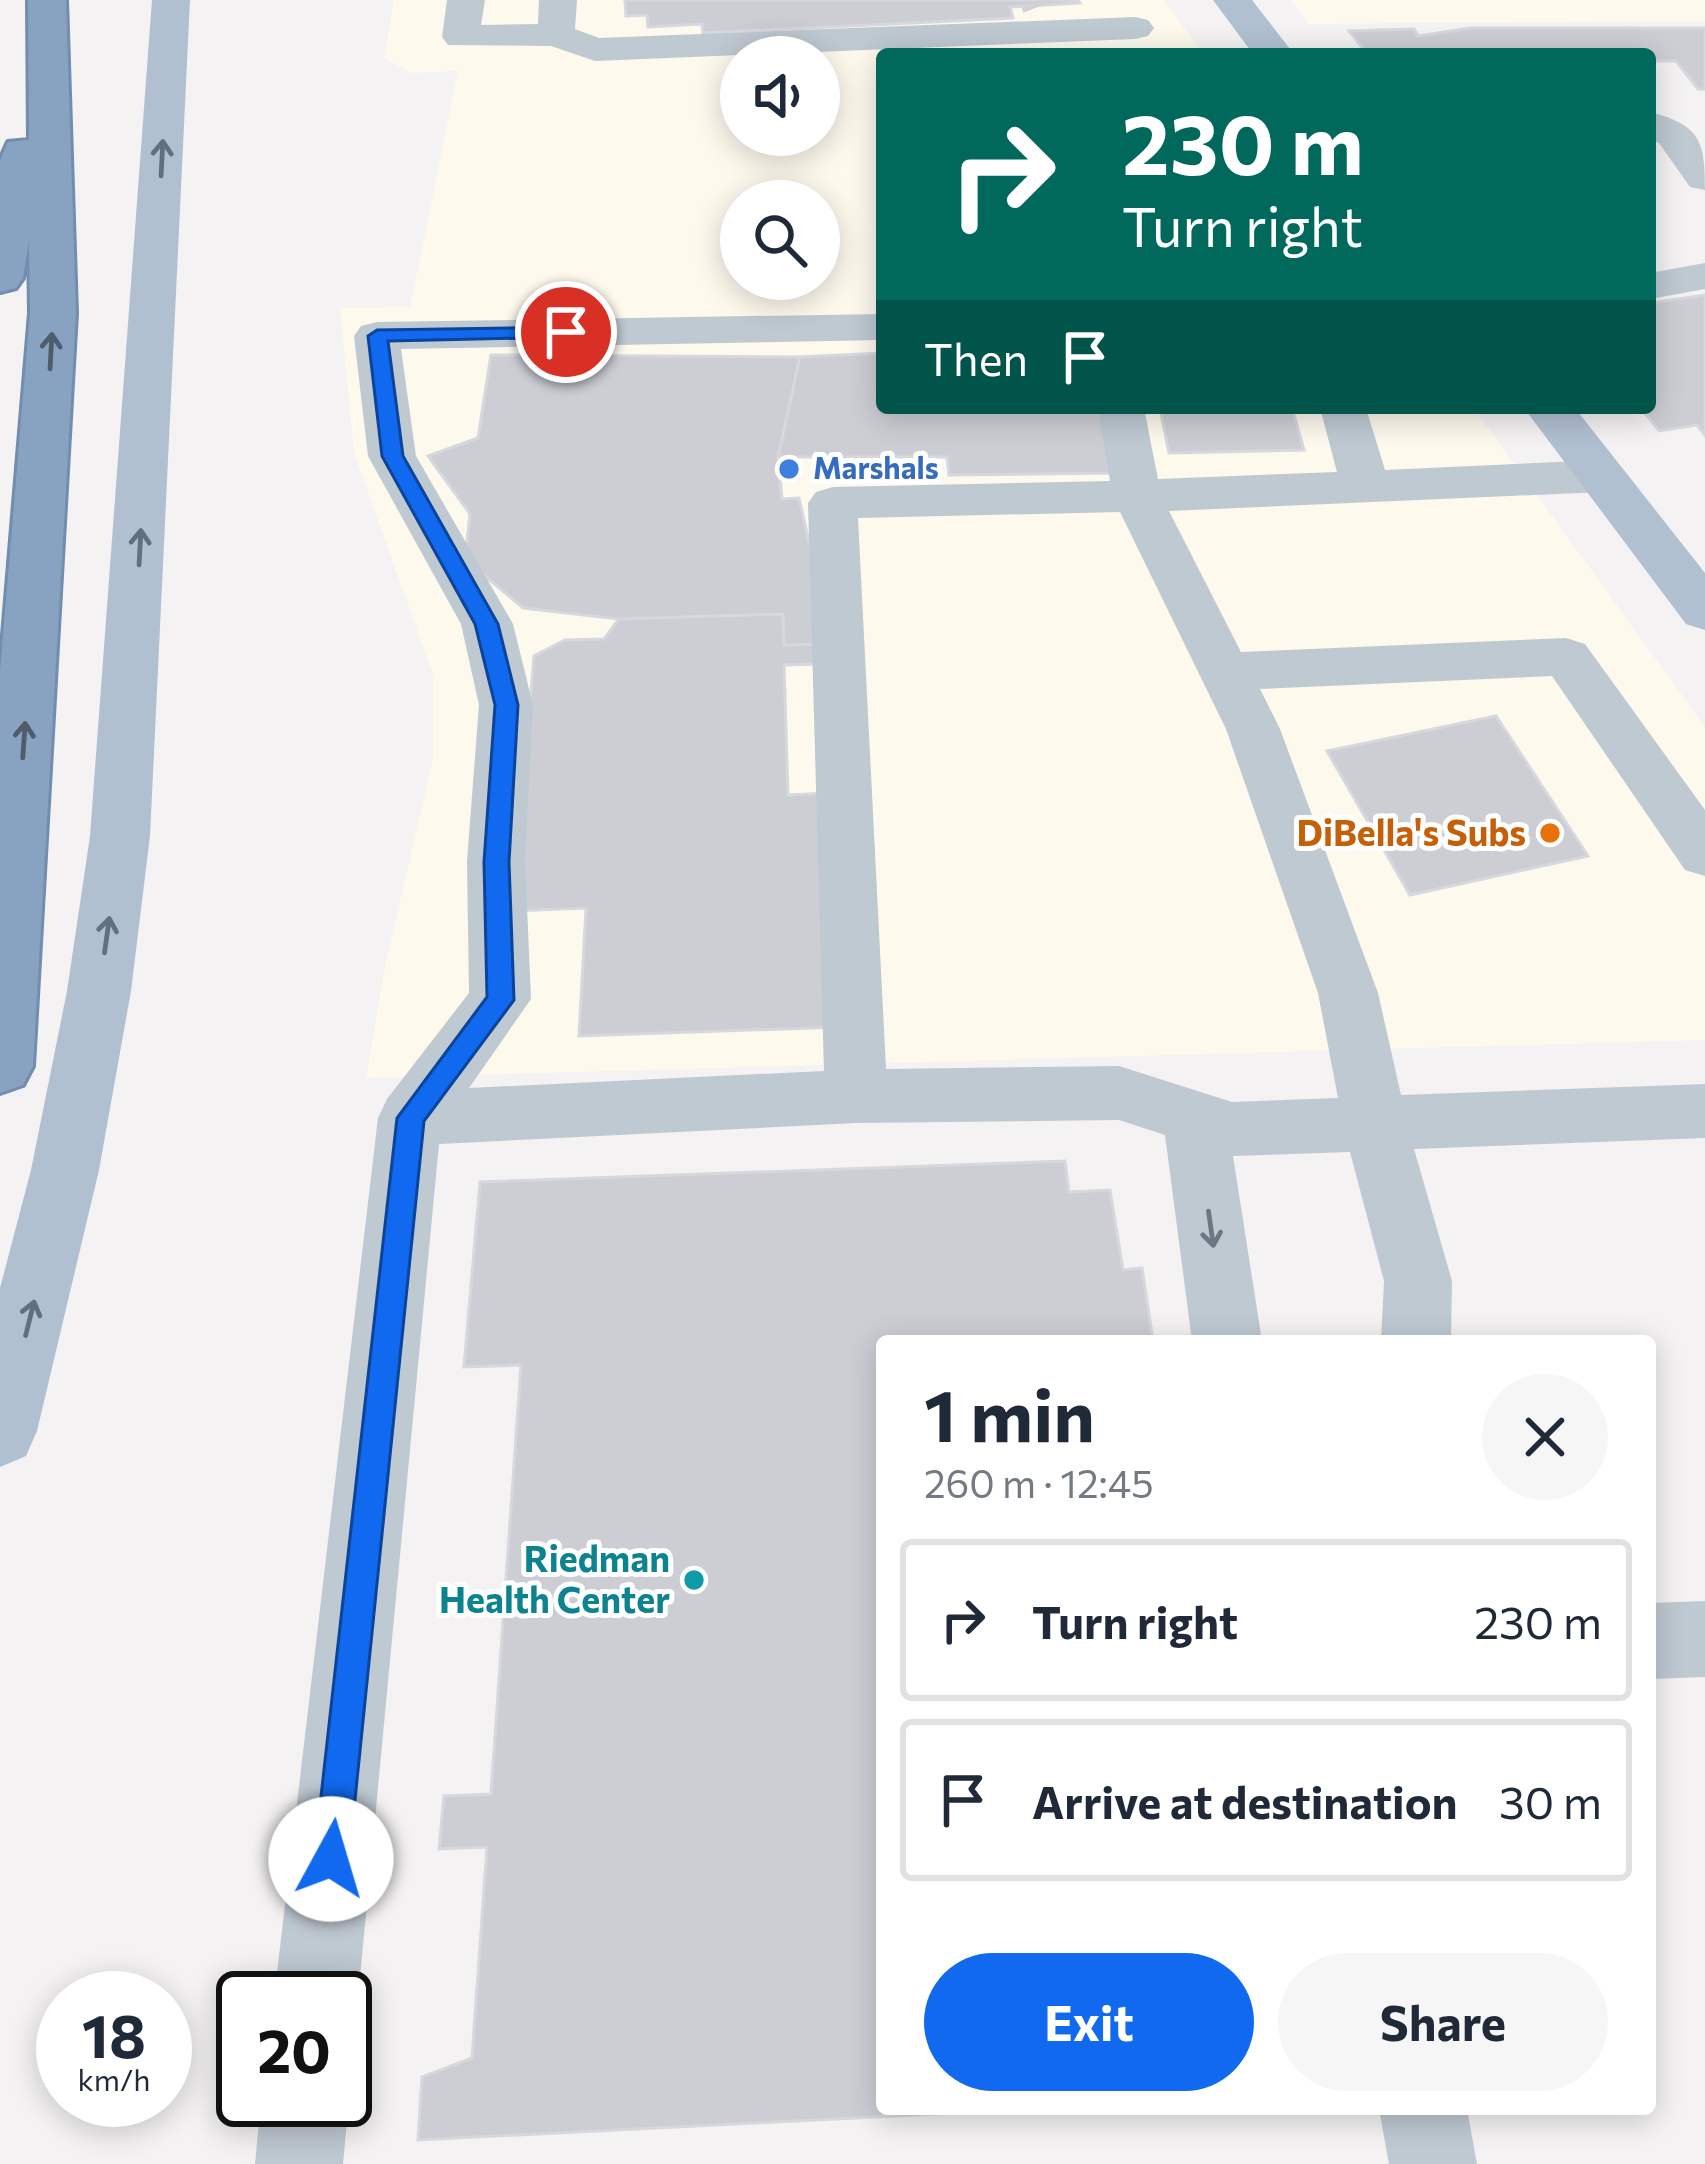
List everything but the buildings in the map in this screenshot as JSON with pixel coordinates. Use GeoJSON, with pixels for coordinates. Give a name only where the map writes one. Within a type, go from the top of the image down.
{"type":"FeatureCollection","features":[{"type":"Feature","properties":{"kind":"highway"},"geometry":{"type":"LineString","coordinates":[[0,278],[44,0]]}},
{"type":"Feature","properties":{"kind":"highway"},"geometry":{"type":"LineString","coordinates":[[0,1066],[53,313],[44,0]]}},
{"type":"Feature","properties":{"kind":"main road"},"geometry":{"type":"LineString","coordinates":[[0,1431],[69,1151],[121,836],[171,0]]}},
{"type":"Feature","properties":{"kind":"main road"},"geometry":{"type":"LineString","coordinates":[[1232,0],[1269,48]]}},
{"type":"Feature","properties":{"kind":"main road"},"geometry":{"type":"LineString","coordinates":[[1554,414],[1705,611]]}},
{"type":"Feature","properties":{"kind":"lane"},"geometry":{"type":"LineString","coordinates":[[466,0],[461,37],[557,18],[595,50],[1046,18],[1132,34]]}},
{"type":"Feature","properties":{"kind":"lane"},"geometry":{"type":"LineString","coordinates":[[1076,48],[1132,34]]}},
{"type":"Feature","properties":{"kind":"lane"},"geometry":{"type":"LineString","coordinates":[[1656,122],[1679,115],[1705,115]]}},
{"type":"Feature","properties":{"kind":"lane"},"geometry":{"type":"LineString","coordinates":[[1656,127],[1672,134],[1705,178]]}},
{"type":"Feature","properties":{"kind":"lane"},"geometry":{"type":"LineString","coordinates":[[1656,285],[1705,276]]}},
{"type":"Feature","properties":{"kind":"lane"},"geometry":{"type":"LineString","coordinates":[[319,1971],[410,1118],[500,1000],[496,862],[506,705],[487,624],[392,456],[377,336],[876,327]]}},
{"type":"Feature","properties":{"kind":"lane"},"geometry":{"type":"LineString","coordinates":[[1122,414],[1137,496],[1252,729],[1348,993],[1376,1126],[1418,1281],[1416,1335]]}},
{"type":"Feature","properties":{"kind":"lane"},"geometry":{"type":"LineString","coordinates":[[1345,414],[1364,486]]}},
{"type":"Feature","properties":{"kind":"lane"},"geometry":{"type":"LineString","coordinates":[[856,1096],[833,503],[1137,496],[1601,476]]}},
{"type":"Feature","properties":{"kind":"lane"},"geometry":{"type":"LineString","coordinates":[[1225,672],[1566,657],[1705,854]]}},
{"type":"Feature","properties":{"kind":"lane"},"geometry":{"type":"LineString","coordinates":[[410,1118],[856,1096],[1119,1093],[1232,1129],[1705,1111]]}},
{"type":"Feature","properties":{"kind":"lane"},"geometry":{"type":"LineString","coordinates":[[1195,1117],[1226,1335]]}},
{"type":"Feature","properties":{"kind":"lane"},"geometry":{"type":"LineString","coordinates":[[1656,1642],[1705,1639]]}},
{"type":"Feature","properties":{"kind":"lane"},"geometry":{"type":"LineString","coordinates":[[1424,2115],[1432,2164]]}},
{"type":"Feature","properties":{"kind":"lane"},"geometry":{"type":"LineString","coordinates":[[299,2164],[302,2127]]}},
{"type":"Feature","properties":{"kind":"shaded area"},"geometry":{"type":"Polygon","coordinates":[[[394,0],[1163,0],[1199,48],[876,48],[876,414],[1478,414],[1705,727],[1705,1040],[366,1078],[386,961],[433,759],[433,675],[354,453],[340,308],[410,307],[458,71],[412,73],[384,58],[394,0]]]}},
{"type":"Feature","properties":{"kind":"shaded area"},"geometry":{"type":"Polygon","coordinates":[[[1290,0],[1705,0],[1705,21],[1309,24],[1290,0]]]}},
{"type":"Feature","properties":{"kind":"tunnel"},"geometry":{"type":"LineString","coordinates":[[1041,0],[1043,5]]}},
{"type":"Feature","properties":{"kind":"place","name":"Marshals"},"geometry":{"type":"Point","coordinates":[789,469]}},
{"type":"Feature","properties":{"kind":"place","name":"DiBella's Subs"},"geometry":{"type":"Point","coordinates":[1550,833]}},
{"type":"Feature","properties":{"kind":"place","name":"Riedman Health Center"},"geometry":{"type":"Point","coordinates":[694,1580]}},
{"type":"Feature","properties":{"kind":"route"},"geometry":{"type":"LineString","coordinates":[[331,1859],[410,1118],[500,1000],[496,862],[506,705],[487,624],[392,456],[377,336],[566,332]]}}]}
